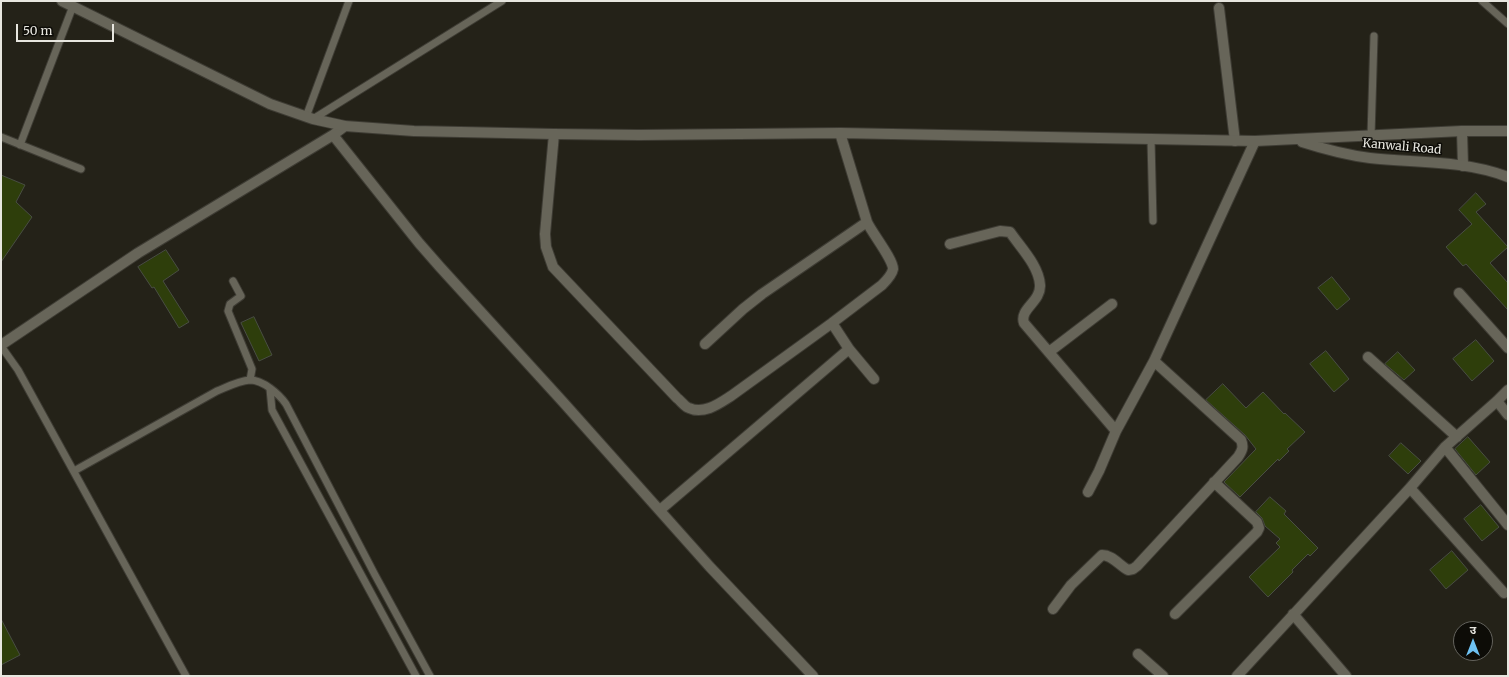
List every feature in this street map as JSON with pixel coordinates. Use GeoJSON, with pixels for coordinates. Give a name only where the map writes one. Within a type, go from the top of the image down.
{"type":"FeatureCollection","features":[{"type":"Feature","properties":{"kind":"street"},"geometry":{"type":"LineString","coordinates":[[62,1],[270,104],[309,118],[345,126],[414,131],[554,134],[639,135],[840,132],[1235,141],[1294,140],[1462,131],[1508,131]]}},
{"type":"Feature","properties":{"kind":"street"},"geometry":{"type":"LineString","coordinates":[[1219,8],[1235,141]]}},
{"type":"Feature","properties":{"kind":"street"},"geometry":{"type":"LineString","coordinates":[[1,345],[138,253],[333,135],[345,126]]}},
{"type":"Feature","properties":{"kind":"street"},"geometry":{"type":"LineString","coordinates":[[1462,131],[1463,166]]}},
{"type":"Feature","properties":{"kind":"street"},"geometry":{"type":"LineString","coordinates":[[554,134],[545,234],[546,247],[553,267],[677,398],[690,409],[702,410],[715,406],[832,323],[882,285],[889,278],[893,270],[892,262],[889,256],[873,234],[867,222],[840,132]]}},
{"type":"Feature","properties":{"kind":"street"},"geometry":{"type":"LineString","coordinates":[[333,135],[419,243],[710,567],[813,676]]}},
{"type":"Feature","properties":{"kind":"street","name":"Kanwali Road"},"geometry":{"type":"LineString","coordinates":[[1294,140],[1334,152],[1369,158],[1463,166],[1498,173],[1508,177]]}},
{"type":"Feature","properties":{"kind":"street"},"geometry":{"type":"LineString","coordinates":[[1088,492],[1099,471],[1116,431],[1154,361],[1255,141]]}},
{"type":"Feature","properties":{"kind":"street"},"geometry":{"type":"LineString","coordinates":[[705,344],[743,309],[762,294],[867,222]]}},
{"type":"Feature","properties":{"kind":"street"},"geometry":{"type":"LineString","coordinates":[[950,244],[1000,231],[1010,232],[1034,266],[1039,278],[1040,292],[1038,298],[1024,313],[1022,318],[1029,329],[1116,431]]}},
{"type":"Feature","properties":{"kind":"street"},"geometry":{"type":"LineString","coordinates":[[1458,293],[1508,348]]}},
{"type":"Feature","properties":{"kind":"street"},"geometry":{"type":"LineString","coordinates":[[1049,352],[1112,304]]}},
{"type":"Feature","properties":{"kind":"street"},"geometry":{"type":"LineString","coordinates":[[832,323],[849,349],[874,379]]}},
{"type":"Feature","properties":{"kind":"street"},"geometry":{"type":"LineString","coordinates":[[660,510],[849,349]]}},
{"type":"Feature","properties":{"kind":"street"},"geometry":{"type":"LineString","coordinates":[[1368,357],[1457,437]]}},
{"type":"Feature","properties":{"kind":"street"},"geometry":{"type":"LineString","coordinates":[[1053,609],[1071,585],[1102,555],[1107,555],[1128,570],[1137,566],[1238,457],[1243,445],[1241,440],[1154,361]]}},
{"type":"Feature","properties":{"kind":"street"},"geometry":{"type":"LineString","coordinates":[[1237,676],[1410,488],[1445,447],[1508,390]]}},
{"type":"Feature","properties":{"kind":"street"},"geometry":{"type":"LineString","coordinates":[[1497,401],[1508,415]]}},
{"type":"Feature","properties":{"kind":"street"},"geometry":{"type":"LineString","coordinates":[[1445,447],[1508,525]]}},
{"type":"Feature","properties":{"kind":"street"},"geometry":{"type":"LineString","coordinates":[[1175,614],[1257,532],[1259,528],[1257,522],[1214,482]]}},
{"type":"Feature","properties":{"kind":"street"},"geometry":{"type":"LineString","coordinates":[[1410,488],[1504,593]]}},
{"type":"Feature","properties":{"kind":"street"},"geometry":{"type":"LineString","coordinates":[[1293,614],[1346,676]]}},
{"type":"Feature","properties":{"kind":"street"},"geometry":{"type":"LineString","coordinates":[[1138,654],[1163,676]]}},
{"type":"Feature","properties":{"kind":"lane"},"geometry":{"type":"LineString","coordinates":[[309,118],[349,1]]}},
{"type":"Feature","properties":{"kind":"lane"},"geometry":{"type":"LineString","coordinates":[[309,118],[502,1]]}},
{"type":"Feature","properties":{"kind":"lane"},"geometry":{"type":"LineString","coordinates":[[1482,1],[1508,24]]}},
{"type":"Feature","properties":{"kind":"lane"},"geometry":{"type":"LineString","coordinates":[[20,145],[73,6]]}},
{"type":"Feature","properties":{"kind":"lane"},"geometry":{"type":"LineString","coordinates":[[1372,136],[1374,36]]}},
{"type":"Feature","properties":{"kind":"lane"},"geometry":{"type":"LineString","coordinates":[[1,137],[81,169]]}},
{"type":"Feature","properties":{"kind":"lane"},"geometry":{"type":"LineString","coordinates":[[1151,140],[1153,221]]}},
{"type":"Feature","properties":{"kind":"lane"},"geometry":{"type":"LineString","coordinates":[[233,281],[241,296],[230,304],[228,311],[252,369],[250,380]]}},
{"type":"Feature","properties":{"kind":"lane"},"geometry":{"type":"LineString","coordinates":[[1,345],[18,370],[186,676]]}},
{"type":"Feature","properties":{"kind":"lane"},"geometry":{"type":"LineString","coordinates":[[74,471],[217,391],[234,384],[250,380],[262,384],[280,396],[286,404],[430,676]]}},
{"type":"Feature","properties":{"kind":"lane"},"geometry":{"type":"LineString","coordinates":[[270,389],[272,410],[416,676]]}},
{"type":"Feature","properties":{"kind":"building"},"geometry":{"type":"Polygon","coordinates":[[[1,175],[25,185],[16,202],[32,217],[1,262],[1,175]]]}},
{"type":"Feature","properties":{"kind":"building"},"geometry":{"type":"Polygon","coordinates":[[[1476,193],[1486,204],[1476,212],[1508,247],[1490,263],[1508,283],[1508,310],[1466,264],[1463,266],[1446,247],[1472,224],[1459,210],[1476,193]]]}},
{"type":"Feature","properties":{"kind":"building"},"geometry":{"type":"Polygon","coordinates":[[[166,250],[179,270],[163,281],[189,322],[179,328],[154,287],[152,288],[138,267],[166,250]]]}},
{"type":"Feature","properties":{"kind":"building"},"geometry":{"type":"Polygon","coordinates":[[[1332,277],[1350,299],[1337,310],[1318,288],[1332,277]]]}},
{"type":"Feature","properties":{"kind":"building"},"geometry":{"type":"Polygon","coordinates":[[[254,317],[272,355],[259,361],[241,323],[254,317]]]}},
{"type":"Feature","properties":{"kind":"building"},"geometry":{"type":"Polygon","coordinates":[[[1476,340],[1494,361],[1472,381],[1453,359],[1476,340]]]}},
{"type":"Feature","properties":{"kind":"building"},"geometry":{"type":"Polygon","coordinates":[[[1326,351],[1349,379],[1334,392],[1310,364],[1326,351]]]}},
{"type":"Feature","properties":{"kind":"building"},"geometry":{"type":"Polygon","coordinates":[[[1398,352],[1415,370],[1404,380],[1385,364],[1398,352]]]}},
{"type":"Feature","properties":{"kind":"building"},"geometry":{"type":"Polygon","coordinates":[[[1223,384],[1246,408],[1263,392],[1284,414],[1285,413],[1305,432],[1287,449],[1289,451],[1279,461],[1278,459],[1240,497],[1224,482],[1256,449],[1245,435],[1206,400],[1223,384]]]}},
{"type":"Feature","properties":{"kind":"building"},"geometry":{"type":"Polygon","coordinates":[[[1468,437],[1490,462],[1476,475],[1455,449],[1468,437]]]}},
{"type":"Feature","properties":{"kind":"building"},"geometry":{"type":"Polygon","coordinates":[[[1401,443],[1421,461],[1408,474],[1389,456],[1401,443]]]}},
{"type":"Feature","properties":{"kind":"building"},"geometry":{"type":"Polygon","coordinates":[[[1270,497],[1286,511],[1284,514],[1318,548],[1310,556],[1308,554],[1292,570],[1293,572],[1268,597],[1249,577],[1280,547],[1276,543],[1280,539],[1265,526],[1262,518],[1256,512],[1270,497]]]}},
{"type":"Feature","properties":{"kind":"building"},"geometry":{"type":"Polygon","coordinates":[[[1481,505],[1499,527],[1482,541],[1464,519],[1481,505]]]}},
{"type":"Feature","properties":{"kind":"building"},"geometry":{"type":"Polygon","coordinates":[[[1452,551],[1468,570],[1446,589],[1430,570],[1452,551]]]}},
{"type":"Feature","properties":{"kind":"building"},"geometry":{"type":"Polygon","coordinates":[[[1,619],[20,655],[1,665],[1,619]]]}}]}
